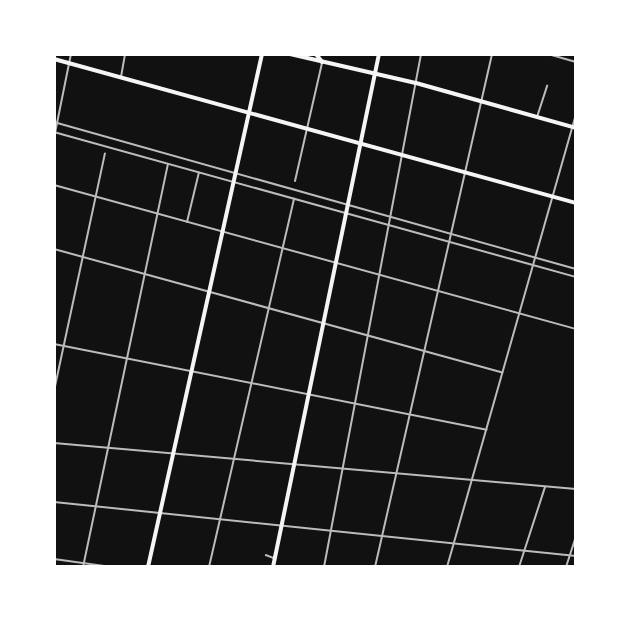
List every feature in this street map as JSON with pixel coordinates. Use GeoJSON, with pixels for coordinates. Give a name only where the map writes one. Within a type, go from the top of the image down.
{"type":"FeatureCollection","features":[{"type":"Feature","properties":{"kind":"main road"},"geometry":{"type":"LineString","coordinates":[[148,567],[262,54]]}},
{"type":"Feature","properties":{"kind":"main road"},"geometry":{"type":"LineString","coordinates":[[290,54],[416,83],[574,127]]}},
{"type":"Feature","properties":{"kind":"main road"},"geometry":{"type":"LineString","coordinates":[[316,54],[322,63]]}},
{"type":"Feature","properties":{"kind":"main road"},"geometry":{"type":"LineString","coordinates":[[273,567],[379,54]]}},
{"type":"Feature","properties":{"kind":"main road"},"geometry":{"type":"LineString","coordinates":[[54,59],[576,203]]}},
{"type":"Feature","properties":{"kind":"street"},"geometry":{"type":"LineString","coordinates":[[54,138],[71,54]]}},
{"type":"Feature","properties":{"kind":"street"},"geometry":{"type":"LineString","coordinates":[[121,77],[126,54]]}},
{"type":"Feature","properties":{"kind":"street"},"geometry":{"type":"LineString","coordinates":[[324,567],[421,54]]}},
{"type":"Feature","properties":{"kind":"street"},"geometry":{"type":"LineString","coordinates":[[375,567],[409,414],[426,352],[492,54]]}},
{"type":"Feature","properties":{"kind":"street"},"geometry":{"type":"LineString","coordinates":[[548,54],[576,62]]}},
{"type":"Feature","properties":{"kind":"street"},"geometry":{"type":"LineString","coordinates":[[295,181],[322,63]]}},
{"type":"Feature","properties":{"kind":"street"},"geometry":{"type":"LineString","coordinates":[[537,117],[547,86]]}},
{"type":"Feature","properties":{"kind":"street"},"geometry":{"type":"LineString","coordinates":[[447,567],[487,430],[530,265],[576,115]]}},
{"type":"Feature","properties":{"kind":"street"},"geometry":{"type":"LineString","coordinates":[[56,122],[576,269]]}},
{"type":"Feature","properties":{"kind":"street"},"geometry":{"type":"LineString","coordinates":[[55,132],[576,277]]}},
{"type":"Feature","properties":{"kind":"street"},"geometry":{"type":"LineString","coordinates":[[54,391],[105,153]]}},
{"type":"Feature","properties":{"kind":"street"},"geometry":{"type":"LineString","coordinates":[[83,565],[168,164]]}},
{"type":"Feature","properties":{"kind":"street"},"geometry":{"type":"LineString","coordinates":[[187,222],[199,172]]}},
{"type":"Feature","properties":{"kind":"street"},"geometry":{"type":"LineString","coordinates":[[54,185],[576,328]]}},
{"type":"Feature","properties":{"kind":"street"},"geometry":{"type":"LineString","coordinates":[[208,567],[294,199]]}},
{"type":"Feature","properties":{"kind":"street"},"geometry":{"type":"LineString","coordinates":[[54,249],[502,372]]}},
{"type":"Feature","properties":{"kind":"street"},"geometry":{"type":"LineString","coordinates":[[54,344],[487,430]]}},
{"type":"Feature","properties":{"kind":"street"},"geometry":{"type":"LineString","coordinates":[[54,443],[396,473],[471,482],[576,489]]}},
{"type":"Feature","properties":{"kind":"street"},"geometry":{"type":"LineString","coordinates":[[519,567],[545,487]]}},
{"type":"Feature","properties":{"kind":"street"},"geometry":{"type":"LineString","coordinates":[[54,502],[576,556]]}},
{"type":"Feature","properties":{"kind":"street"},"geometry":{"type":"LineString","coordinates":[[566,567],[576,537]]}},
{"type":"Feature","properties":{"kind":"street"},"geometry":{"type":"LineString","coordinates":[[266,555],[275,558]]}},
{"type":"Feature","properties":{"kind":"street"},"geometry":{"type":"LineString","coordinates":[[54,560],[111,567]]}}]}
